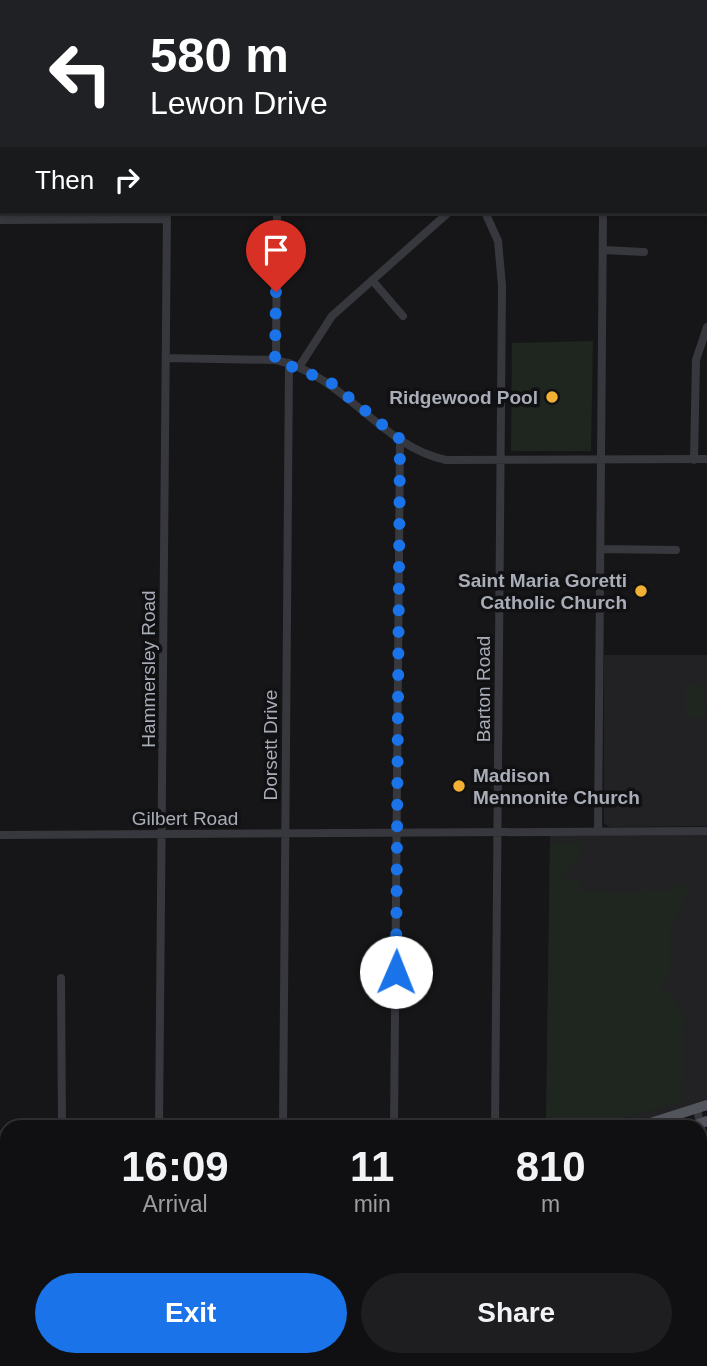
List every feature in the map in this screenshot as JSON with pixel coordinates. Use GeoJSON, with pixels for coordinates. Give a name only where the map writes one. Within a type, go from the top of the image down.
{"type":"FeatureCollection","features":[{"type":"Feature","properties":{"kind":"main road"},"geometry":{"type":"LineString","coordinates":[[660,1120],[702,1107]]}},
{"type":"Feature","properties":{"kind":"street"},"geometry":{"type":"LineString","coordinates":[[275,360],[277,214]]}},
{"type":"Feature","properties":{"kind":"street"},"geometry":{"type":"LineString","coordinates":[[299,367],[332,316],[447,214]]}},
{"type":"Feature","properties":{"kind":"street","name":"Barton Road"},"geometry":{"type":"LineString","coordinates":[[486,214],[498,241],[502,261],[495,1120]]}},
{"type":"Feature","properties":{"kind":"street"},"geometry":{"type":"LineString","coordinates":[[598,832],[603,214]]}},
{"type":"Feature","properties":{"kind":"street"},"geometry":{"type":"LineString","coordinates":[[0,220],[167,215]]}},
{"type":"Feature","properties":{"kind":"street","name":"Hammersley Road"},"geometry":{"type":"LineString","coordinates":[[159,1120],[167,215]]}},
{"type":"Feature","properties":{"kind":"street"},"geometry":{"type":"LineString","coordinates":[[603,250],[644,251]]}},
{"type":"Feature","properties":{"kind":"street"},"geometry":{"type":"LineString","coordinates":[[372,280],[403,316]]}},
{"type":"Feature","properties":{"kind":"street"},"geometry":{"type":"LineString","coordinates":[[694,460],[696,360],[707,327]]}},
{"type":"Feature","properties":{"kind":"street"},"geometry":{"type":"LineString","coordinates":[[166,358],[275,360],[289,363],[330,382],[424,456],[501,460],[707,459]]}},
{"type":"Feature","properties":{"kind":"street","name":"Dorsett Drive"},"geometry":{"type":"LineString","coordinates":[[283,1120],[289,363]]}},
{"type":"Feature","properties":{"kind":"street"},"geometry":{"type":"LineString","coordinates":[[394,1120],[400,439]]}},
{"type":"Feature","properties":{"kind":"street"},"geometry":{"type":"LineString","coordinates":[[601,549],[676,550]]}},
{"type":"Feature","properties":{"kind":"street","name":"Gilbert Road"},"geometry":{"type":"LineString","coordinates":[[0,835],[707,831]]}},
{"type":"Feature","properties":{"kind":"street"},"geometry":{"type":"LineString","coordinates":[[61,978],[62,1120]]}},
{"type":"Feature","properties":{"kind":"shaded area","name":"Ridgewood Pool"},"geometry":{"type":"Polygon","coordinates":[[[593,341],[591,451],[511,451],[512,343],[593,341]]]}},
{"type":"Feature","properties":{"kind":"shaded area"},"geometry":{"type":"Polygon","coordinates":[[[604,655],[707,655],[707,826],[610,827],[604,823],[604,655]]]}},
{"type":"Feature","properties":{"kind":"shaded area"},"geometry":{"type":"Polygon","coordinates":[[[685,685],[703,685],[707,717],[685,717],[685,685]]]}},
{"type":"Feature","properties":{"kind":"shaded area"},"geometry":{"type":"Polygon","coordinates":[[[707,831],[707,1105],[660,1120],[546,1120],[550,832],[707,831]]]}},
{"type":"Feature","properties":{"kind":"shaded area"},"geometry":{"type":"Polygon","coordinates":[[[577,843],[581,846],[579,859],[561,877],[581,881],[582,891],[634,893],[641,889],[649,893],[657,889],[668,891],[684,882],[688,893],[671,927],[670,971],[660,992],[670,993],[685,1018],[682,1101],[618,1120],[546,1120],[550,844],[577,843]]]}},
{"type":"Feature","properties":{"kind":"place","name":"Ridgewood Pool"},"geometry":{"type":"Point","coordinates":[552,397]}},
{"type":"Feature","properties":{"kind":"place","name":"Saint Maria Goretti Catholic Church"},"geometry":{"type":"Point","coordinates":[641,591]}},
{"type":"Feature","properties":{"kind":"place","name":"Madison Mennonite Church"},"geometry":{"type":"Point","coordinates":[459,786]}},
{"type":"Feature","properties":{"kind":"route"},"geometry":{"type":"LineString","coordinates":[[276,292],[275,360],[289,363],[330,382],[400,439],[396,972]]}}]}
